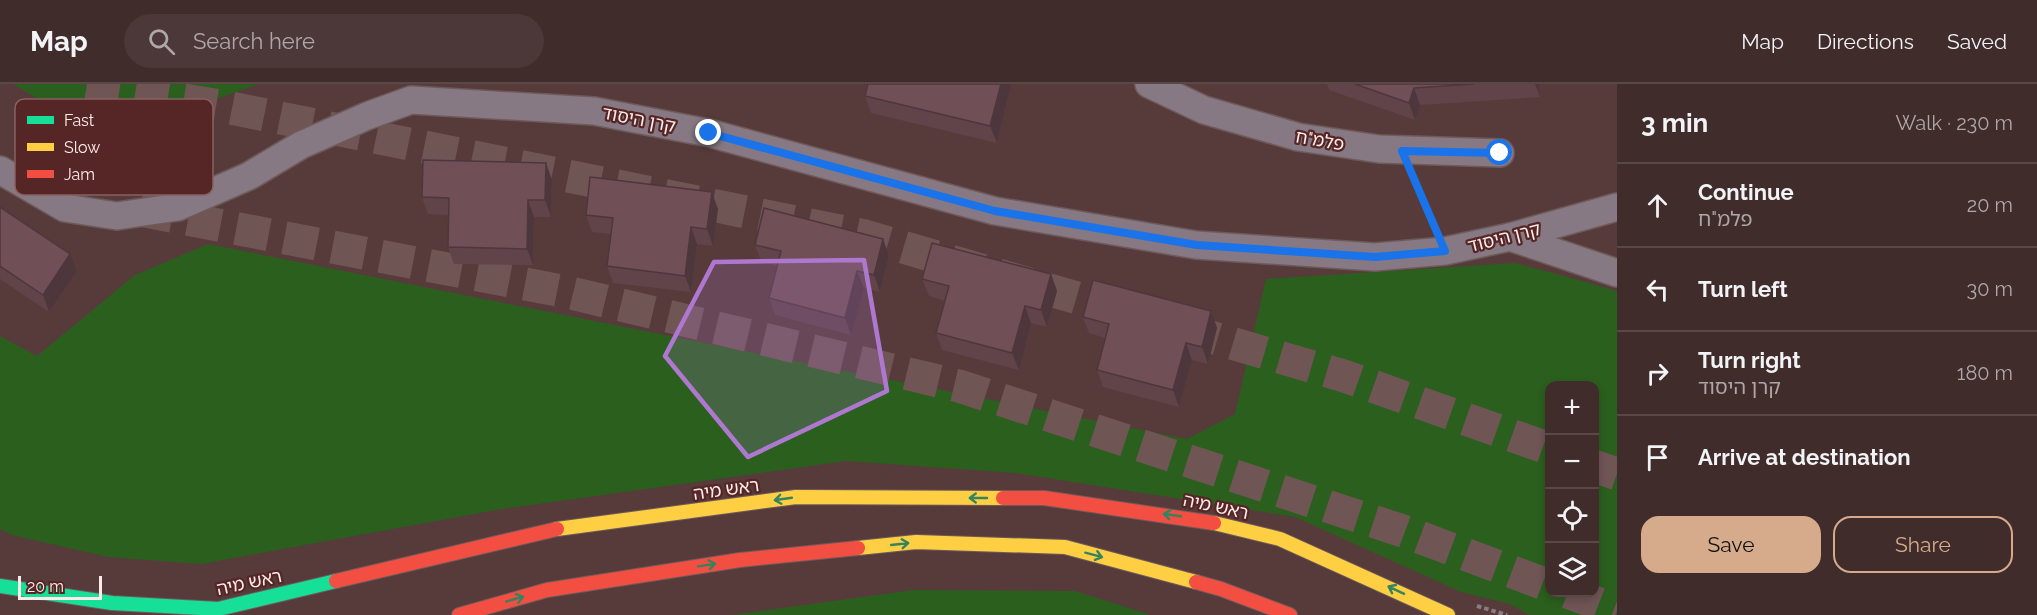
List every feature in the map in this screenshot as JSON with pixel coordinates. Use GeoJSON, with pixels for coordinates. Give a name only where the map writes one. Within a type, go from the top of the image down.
{"type":"FeatureCollection","features":[{"type":"Feature","properties":{"kind":"street","name":"פלמ\"ח"},"geometry":{"type":"LineString","coordinates":[[1149,84],[1204,110],[1298,137],[1402,151],[1500,153]]}},
{"type":"Feature","properties":{"kind":"street","name":"קרן היסוד"},"geometry":{"type":"LineString","coordinates":[[213,192],[249,176],[301,145],[367,116],[411,100],[594,111],[709,133],[995,211],[1197,245],[1375,257],[1445,251],[1510,237],[1617,207]]}},
{"type":"Feature","properties":{"kind":"street","name":"קרן היסוד"},"geometry":{"type":"LineString","coordinates":[[0,170],[15,179]]}},
{"type":"Feature","properties":{"kind":"street","name":"קרן היסוד"},"geometry":{"type":"LineString","coordinates":[[42,195],[64,208],[117,216],[178,207],[205,195]]}},
{"type":"Feature","properties":{"kind":"street"},"geometry":{"type":"LineString","coordinates":[[1510,237],[1617,273]]}},
{"type":"Feature","properties":{"kind":"street","name":"ראש מיה"},"geometry":{"type":"LineString","coordinates":[[0,586],[112,603],[218,609],[547,532],[796,497],[1044,498],[1200,519],[1280,538],[1448,615]]}},
{"type":"Feature","properties":{"kind":"street"},"geometry":{"type":"LineString","coordinates":[[459,615],[548,590],[740,560],[916,542],[1065,547],[1221,589],[1290,615]]}},
{"type":"Feature","properties":{"kind":"street"},"geometry":{"type":"LineString","coordinates":[[199,615],[218,609]]}},
{"type":"Feature","properties":{"kind":"path"},"geometry":{"type":"LineString","coordinates":[[1402,151],[1445,251]]}},
{"type":"Feature","properties":{"kind":"highlighted area"},"geometry":{"type":"Polygon","coordinates":[[[864,260],[887,391],[748,457],[665,356],[714,262],[864,260]]]}},
{"type":"Feature","properties":{"kind":"green space"},"geometry":{"type":"Polygon","coordinates":[[[13,84],[258,84],[213,100],[38,99],[13,84]]]}},
{"type":"Feature","properties":{"kind":"green space"},"geometry":{"type":"Polygon","coordinates":[[[208,244],[1187,439],[1235,414],[1266,279],[1514,263],[1617,291],[1617,615],[1529,615],[1510,604],[1461,592],[1295,517],[1016,473],[846,461],[502,509],[201,564],[108,557],[12,535],[0,529],[0,336],[37,356],[135,275],[208,244]]]}},
{"type":"Feature","properties":{"kind":"green space"},"geometry":{"type":"Polygon","coordinates":[[[913,590],[1075,591],[1151,615],[732,615],[913,590]]]}},
{"type":"Feature","properties":{"kind":"building"},"geometry":{"type":"Polygon","coordinates":[[[868,84],[1001,84],[990,126],[865,96],[868,84]]]}},
{"type":"Feature","properties":{"kind":"building"},"geometry":{"type":"Polygon","coordinates":[[[1355,84],[1474,84],[1414,88],[1409,103],[1355,84]]]}},
{"type":"Feature","properties":{"kind":"building"},"geometry":{"type":"Polygon","coordinates":[[[423,160],[546,163],[545,200],[528,200],[527,249],[448,247],[449,198],[422,197],[423,160]]]}},
{"type":"Feature","properties":{"kind":"building"},"geometry":{"type":"Polygon","coordinates":[[[590,177],[712,192],[707,229],[691,227],[685,276],[607,266],[613,218],[586,215],[590,177]]]}},
{"type":"Feature","properties":{"kind":"building"},"geometry":{"type":"Polygon","coordinates":[[[0,207],[70,254],[43,295],[0,266],[0,207]]]}},
{"type":"Feature","properties":{"kind":"building"},"geometry":{"type":"Polygon","coordinates":[[[764,208],[883,239],[874,275],[857,271],[845,318],[769,298],[781,251],[755,245],[764,208]]]}},
{"type":"Feature","properties":{"kind":"building"},"geometry":{"type":"Polygon","coordinates":[[[932,243],[1051,274],[1041,310],[1025,306],[1012,353],[936,333],[949,286],[922,279],[932,243]]]}},
{"type":"Feature","properties":{"kind":"building"},"geometry":{"type":"Polygon","coordinates":[[[1093,280],[1211,311],[1202,347],[1186,343],[1173,390],[1097,370],[1109,324],[1083,317],[1093,280]]]}},
{"type":"Feature","properties":{"kind":"tunnel"},"geometry":{"type":"LineString","coordinates":[[87,84],[178,99]]}},
{"type":"Feature","properties":{"kind":"tunnel"},"geometry":{"type":"LineString","coordinates":[[213,105],[865,236],[1344,376],[1545,447]]}},
{"type":"Feature","properties":{"kind":"tunnel"},"geometry":{"type":"LineString","coordinates":[[140,210],[567,292],[959,386],[1403,531],[1545,584]]}},
{"type":"Feature","properties":{"kind":"tunnel"},"geometry":{"type":"LineString","coordinates":[[1599,468],[1617,474]]}},
{"type":"Feature","properties":{"kind":"tunnel"},"geometry":{"type":"LineString","coordinates":[[1581,597],[1617,611]]}},
{"type":"Feature","properties":{"kind":"traffic: fast"},"geometry":{"type":"LineString","coordinates":[[0,586],[112,603],[218,609],[336,581]]}},
{"type":"Feature","properties":{"kind":"traffic: slow"},"geometry":{"type":"LineString","coordinates":[[557,529],[796,497],[1003,498]]}},
{"type":"Feature","properties":{"kind":"traffic: slow"},"geometry":{"type":"LineString","coordinates":[[1214,523],[1280,539],[1448,615]]}},
{"type":"Feature","properties":{"kind":"traffic: slow"},"geometry":{"type":"LineString","coordinates":[[858,548],[916,542],[1065,547],[1196,582]]}},
{"type":"Feature","properties":{"kind":"traffic: jam"},"geometry":{"type":"LineString","coordinates":[[1003,498],[1044,498],[1214,523]]}},
{"type":"Feature","properties":{"kind":"traffic: jam"},"geometry":{"type":"LineString","coordinates":[[336,581],[557,529]]}},
{"type":"Feature","properties":{"kind":"traffic: jam"},"geometry":{"type":"LineString","coordinates":[[459,615],[547,590],[740,560],[858,548]]}},
{"type":"Feature","properties":{"kind":"traffic: jam"},"geometry":{"type":"LineString","coordinates":[[1196,582],[1290,615]]}},
{"type":"Feature","properties":{"kind":"route"},"geometry":{"type":"LineString","coordinates":[[709,133],[995,211],[1197,245],[1375,257],[1445,251],[1402,151],[1500,153]]}}]}
